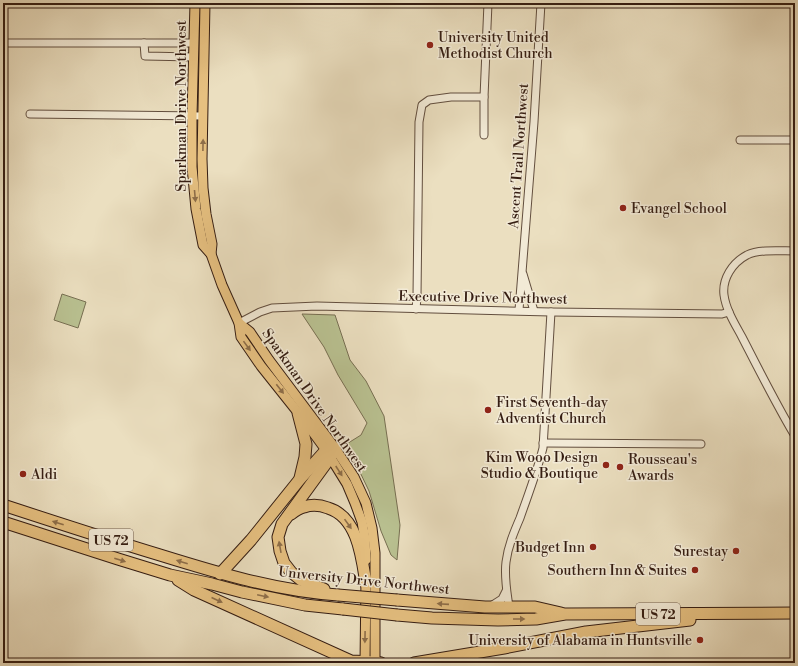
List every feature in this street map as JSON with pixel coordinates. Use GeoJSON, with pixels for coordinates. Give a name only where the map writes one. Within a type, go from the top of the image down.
{"type":"FeatureCollection","features":[{"type":"Feature","properties":{"kind":"highway"},"geometry":{"type":"LineString","coordinates":[[298,412],[306,444],[305,457],[300,479]]}},
{"type":"Feature","properties":{"kind":"highway"},"geometry":{"type":"LineString","coordinates":[[220,574],[251,540],[300,479],[330,452]]}},
{"type":"Feature","properties":{"kind":"highway"},"geometry":{"type":"LineString","coordinates":[[330,452],[306,491],[282,524],[278,537],[284,563],[291,572],[301,580],[338,595]]}},
{"type":"Feature","properties":{"kind":"highway","name":"University Drive Northwest"},"geometry":{"type":"LineString","coordinates":[[3,505],[220,574],[283,588],[321,594],[438,604],[489,607],[535,607],[565,614]]}},
{"type":"Feature","properties":{"kind":"highway"},"geometry":{"type":"LineString","coordinates":[[290,514],[304,507],[318,505],[332,509],[342,516],[350,525],[356,538],[361,554],[366,584]]}},
{"type":"Feature","properties":{"kind":"highway","name":"University Drive Northwest"},"geometry":{"type":"LineString","coordinates":[[3,522],[170,575],[305,605],[440,618],[536,619],[565,614],[795,613]]}},
{"type":"Feature","properties":{"kind":"highway"},"geometry":{"type":"LineString","coordinates":[[170,575],[194,590],[343,659],[372,662]]}},
{"type":"Feature","properties":{"kind":"highway","name":"US 72"},"geometry":{"type":"LineString","coordinates":[[440,618],[454,614],[502,614],[509,607]]}},
{"type":"Feature","properties":{"kind":"highway"},"geometry":{"type":"LineString","coordinates":[[417,663],[600,630],[758,613]]}},
{"type":"Feature","properties":{"kind":"main road","name":"Sparkman Drive Northwest"},"geometry":{"type":"LineString","coordinates":[[195,3],[192,167],[196,209],[203,245],[211,254],[231,307],[239,323],[240,337],[261,366],[330,452],[354,477],[366,503],[372,528],[375,553],[372,662]]}},
{"type":"Feature","properties":{"kind":"main road","name":"Sparkman Drive Northwest"},"geometry":{"type":"LineString","coordinates":[[205,3],[202,159],[206,214],[212,244],[211,254]]}},
{"type":"Feature","properties":{"kind":"main road","name":"Sparkman Drive Northwest"},"geometry":{"type":"LineString","coordinates":[[239,323],[250,332],[330,452],[355,503],[362,522],[365,539],[366,584],[372,662]]}},
{"type":"Feature","properties":{"kind":"street"},"geometry":{"type":"LineString","coordinates":[[484,135],[488,3]]}},
{"type":"Feature","properties":{"kind":"street","name":"Ascent Trail Northwest"},"geometry":{"type":"LineString","coordinates":[[519,310],[534,122],[541,3]]}},
{"type":"Feature","properties":{"kind":"street"},"geometry":{"type":"LineString","coordinates":[[3,43],[194,43]]}},
{"type":"Feature","properties":{"kind":"street"},"geometry":{"type":"LineString","coordinates":[[144,43],[145,56],[194,57]]}},
{"type":"Feature","properties":{"kind":"street"},"geometry":{"type":"LineString","coordinates":[[416,309],[419,122],[422,105],[429,100],[451,97],[484,97]]}},
{"type":"Feature","properties":{"kind":"street"},"geometry":{"type":"LineString","coordinates":[[30,114],[203,116]]}},
{"type":"Feature","properties":{"kind":"street"},"geometry":{"type":"LineString","coordinates":[[740,140],[795,140]]}},
{"type":"Feature","properties":{"kind":"street"},"geometry":{"type":"LineString","coordinates":[[795,251],[760,252],[746,256],[736,264],[727,275],[724,287],[724,295],[729,312],[795,436]]}},
{"type":"Feature","properties":{"kind":"street"},"geometry":{"type":"LineString","coordinates":[[522,270],[534,311]]}},
{"type":"Feature","properties":{"kind":"street","name":"Executive Drive Northwest"},"geometry":{"type":"LineString","coordinates":[[239,323],[260,312],[272,308],[317,306],[551,312],[717,314],[729,312]]}},
{"type":"Feature","properties":{"kind":"street"},"geometry":{"type":"LineString","coordinates":[[509,607],[505,573],[507,556],[543,448],[551,312]]}},
{"type":"Feature","properties":{"kind":"street"},"geometry":{"type":"LineString","coordinates":[[543,443],[701,444]]}},
{"type":"Feature","properties":{"kind":"street"},"geometry":{"type":"LineString","coordinates":[[489,607],[502,599],[506,591]]}},
{"type":"Feature","properties":{"kind":"green space"},"geometry":{"type":"Polygon","coordinates":[[[62,294],[86,302],[78,328],[54,320],[62,294]]]}},
{"type":"Feature","properties":{"kind":"green space"},"geometry":{"type":"Polygon","coordinates":[[[302,314],[335,315],[350,360],[366,381],[384,416],[400,525],[397,560],[391,555],[381,531],[369,491],[345,445],[361,435],[367,423],[338,375],[324,347],[302,314]]]}},
{"type":"Feature","properties":{"kind":"place","name":"University United Methodist Church"},"geometry":{"type":"Point","coordinates":[430,45]}},
{"type":"Feature","properties":{"kind":"place","name":"Evangel School"},"geometry":{"type":"Point","coordinates":[623,208]}},
{"type":"Feature","properties":{"kind":"place","name":"First Seventh-day Adventist Church"},"geometry":{"type":"Point","coordinates":[488,410]}},
{"type":"Feature","properties":{"kind":"place","name":"Kim Wooo Design Studio & Boutique"},"geometry":{"type":"Point","coordinates":[606,465]}},
{"type":"Feature","properties":{"kind":"place","name":"Rousseau's Awards"},"geometry":{"type":"Point","coordinates":[620,467]}},
{"type":"Feature","properties":{"kind":"place","name":"Aldi"},"geometry":{"type":"Point","coordinates":[23,474]}},
{"type":"Feature","properties":{"kind":"place","name":"Budget Inn"},"geometry":{"type":"Point","coordinates":[593,547]}},
{"type":"Feature","properties":{"kind":"place","name":"Surestay"},"geometry":{"type":"Point","coordinates":[736,551]}},
{"type":"Feature","properties":{"kind":"place","name":"Southern Inn & Suites"},"geometry":{"type":"Point","coordinates":[695,570]}},
{"type":"Feature","properties":{"kind":"place","name":"University of Alabama in Huntsville"},"geometry":{"type":"Point","coordinates":[700,640]}}]}
